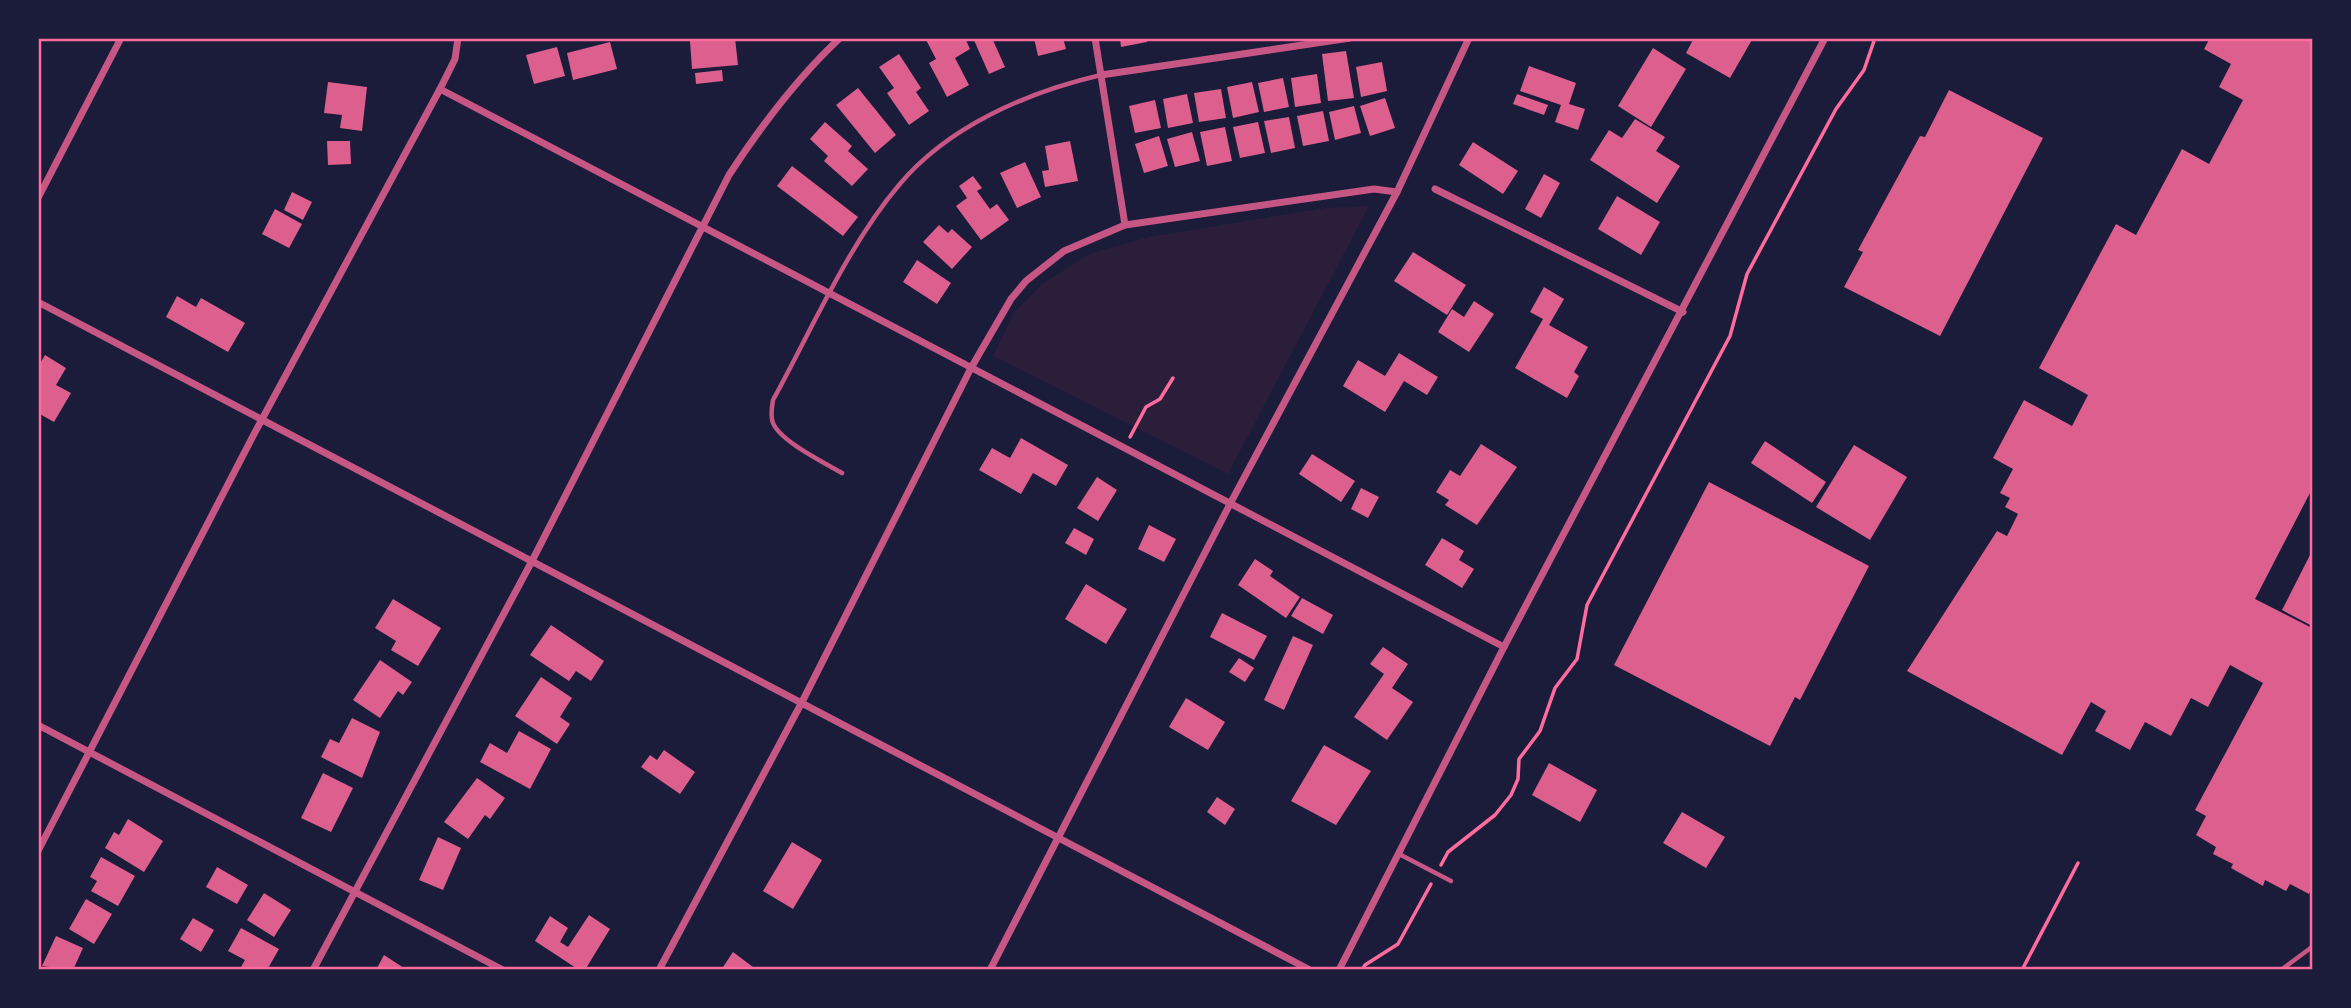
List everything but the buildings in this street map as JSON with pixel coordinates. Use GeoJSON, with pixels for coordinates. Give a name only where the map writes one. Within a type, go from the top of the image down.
{"type":"FeatureCollection","features":[{"type":"Feature","properties":{"kind":"street"},"geometry":{"type":"LineString","coordinates":[[38,198],[121,38]]}},
{"type":"Feature","properties":{"kind":"street"},"geometry":{"type":"LineString","coordinates":[[38,851],[262,419],[440,89],[455,59],[458,38]]}},
{"type":"Feature","properties":{"kind":"street"},"geometry":{"type":"LineString","coordinates":[[313,970],[532,561],[700,226],[757,131],[790,90],[840,38]]}},
{"type":"Feature","properties":{"kind":"street"},"geometry":{"type":"LineString","coordinates":[[1094,38],[1125,225]]}},
{"type":"Feature","properties":{"kind":"street"},"geometry":{"type":"LineString","coordinates":[[1101,75],[1350,38]]}},
{"type":"Feature","properties":{"kind":"street"},"geometry":{"type":"LineString","coordinates":[[990,970],[1230,504],[1397,192],[1469,38]]}},
{"type":"Feature","properties":{"kind":"street"},"geometry":{"type":"LineString","coordinates":[[1339,970],[1504,647],[1683,312],[1825,38]]}},
{"type":"Feature","properties":{"kind":"street"},"geometry":{"type":"LineString","coordinates":[[440,89],[1504,647]]}},
{"type":"Feature","properties":{"kind":"street"},"geometry":{"type":"LineString","coordinates":[[1435,188],[1683,312]]}},
{"type":"Feature","properties":{"kind":"street"},"geometry":{"type":"LineString","coordinates":[[659,970],[802,702],[971,368],[1011,299],[1026,281],[1064,251],[1125,225],[1374,190],[1397,192]]}},
{"type":"Feature","properties":{"kind":"street"},"geometry":{"type":"LineString","coordinates":[[38,302],[1310,970]]}},
{"type":"Feature","properties":{"kind":"street"},"geometry":{"type":"LineString","coordinates":[[38,725],[503,970]]}},
{"type":"Feature","properties":{"kind":"lane"},"geometry":{"type":"LineString","coordinates":[[842,473],[785,437],[772,423],[771,412],[773,400],[868,225],[900,183],[934,151],[973,124],[1018,102],[1068,83],[1101,75]]}},
{"type":"Feature","properties":{"kind":"lane"},"geometry":{"type":"LineString","coordinates":[[1398,854],[1451,881]]}},
{"type":"Feature","properties":{"kind":"lane"},"geometry":{"type":"LineString","coordinates":[[2281,970],[2312,947]]}},
{"type":"Feature","properties":{"kind":"path"},"geometry":{"type":"LineString","coordinates":[[1362,970],[1364,965],[1398,944],[1448,852],[1487,822],[1511,795],[1518,779],[1519,759],[1540,731],[1555,688],[1577,659],[1587,605],[1730,336],[1747,274],[1836,109],[1864,70],[1875,38]]}},
{"type":"Feature","properties":{"kind":"path"},"geometry":{"type":"LineString","coordinates":[[1125,448],[1146,407],[1160,399],[1173,378]]}},
{"type":"Feature","properties":{"kind":"path"},"geometry":{"type":"LineString","coordinates":[[2022,970],[2078,863]]}},
{"type":"Feature","properties":{"kind":"shaded area"},"geometry":{"type":"Polygon","coordinates":[[[1369,206],[1228,474],[993,356],[1013,314],[1042,284],[1089,254],[1149,237],[1325,208],[1369,206]]]}}]}
